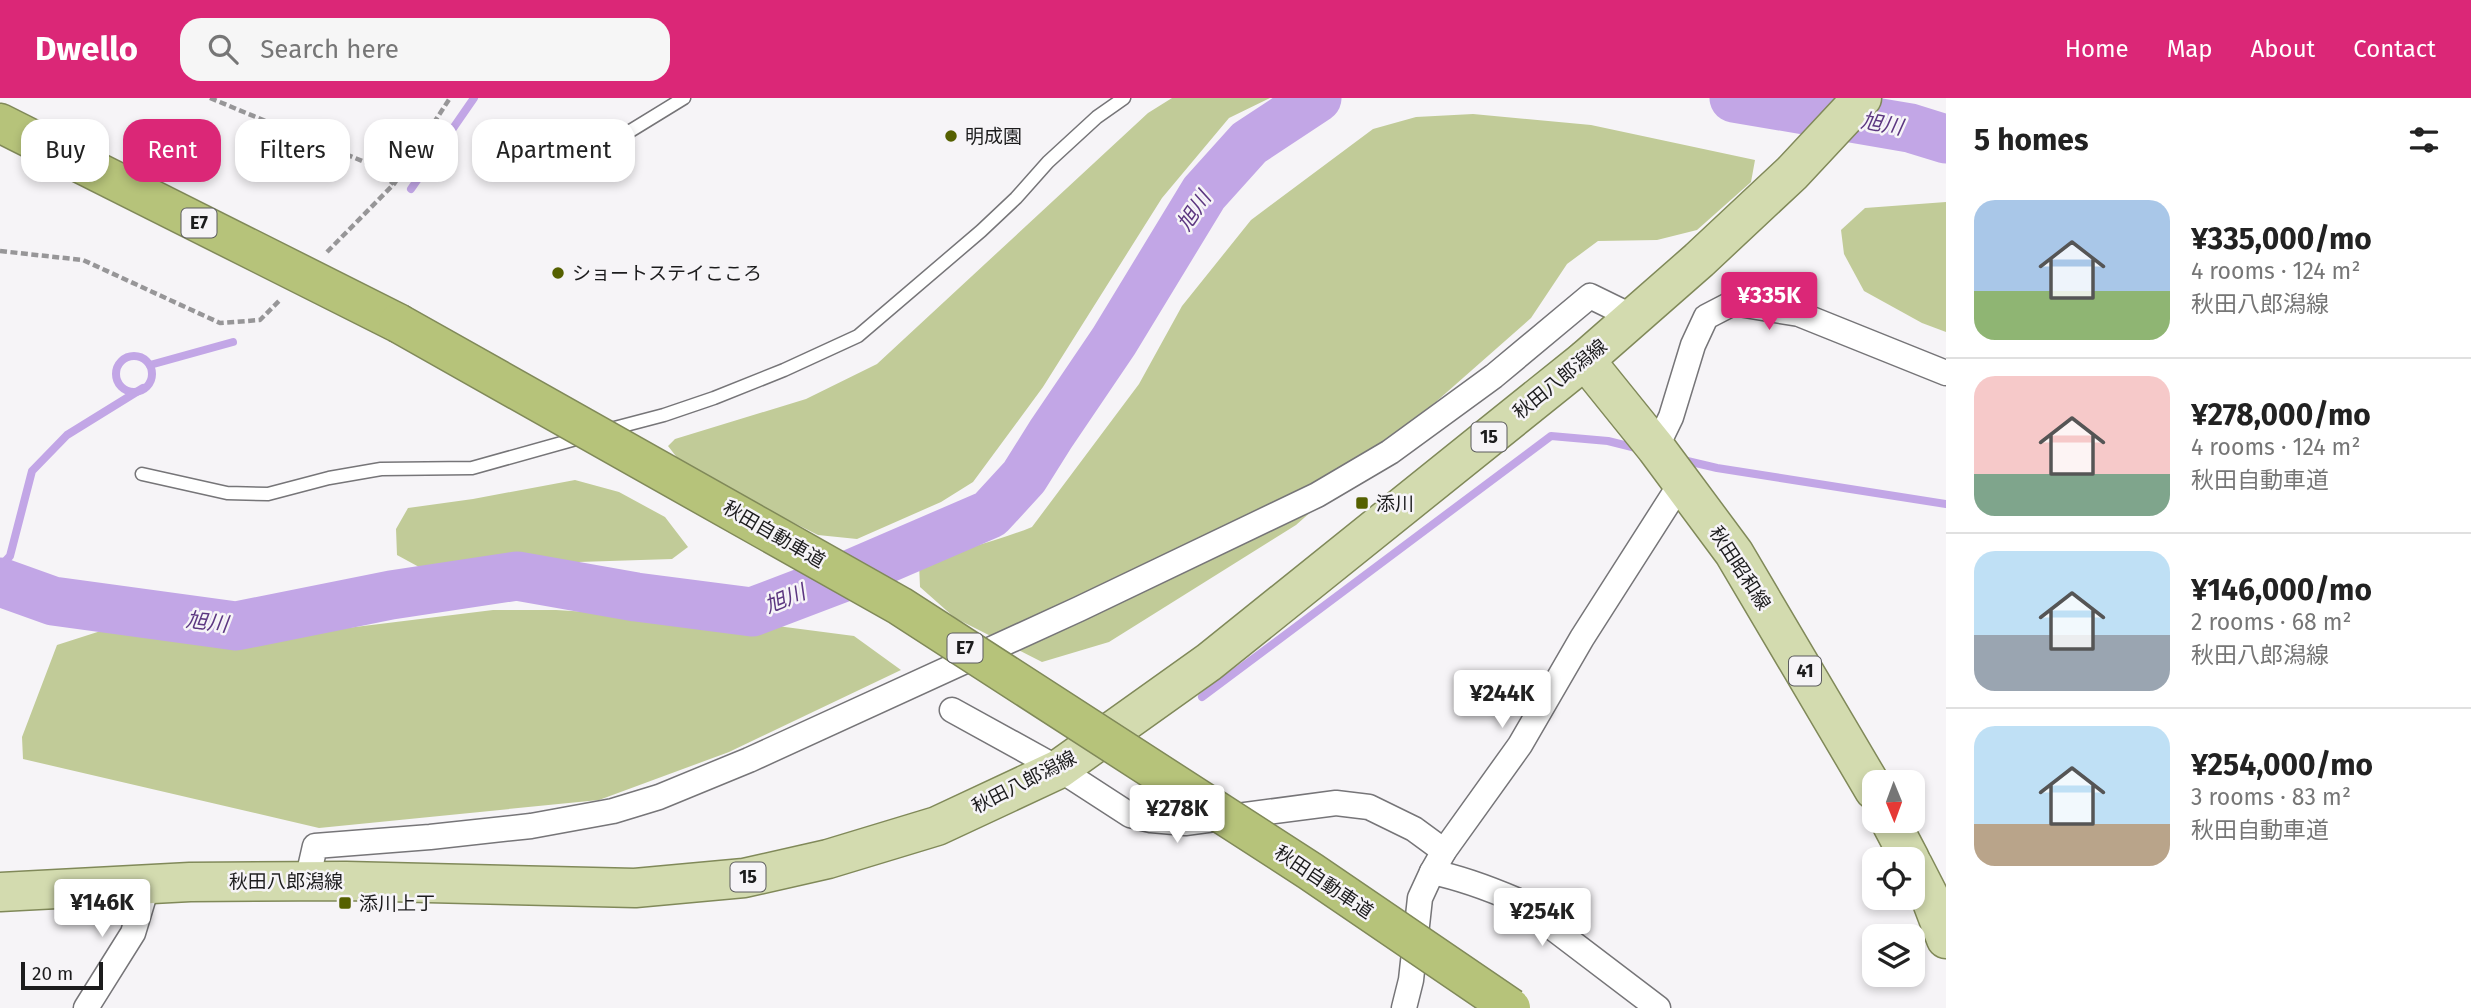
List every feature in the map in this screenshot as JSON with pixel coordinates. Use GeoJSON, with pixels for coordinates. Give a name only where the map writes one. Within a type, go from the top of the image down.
{"type":"FeatureCollection","features":[{"type":"Feature","properties":{"kind":"highway","name":"秋田自動車道"},"geometry":{"type":"LineString","coordinates":[[0,123],[398,323],[900,606],[1310,871],[1511,1008]]}},
{"type":"Feature","properties":{"kind":"main road","name":"秋田八郎潟線"},"geometry":{"type":"LineString","coordinates":[[0,892],[148,883],[307,881],[635,888],[744,878],[828,859],[937,826],[1059,768],[1209,662],[1585,360],[1699,260],[1791,173],[1862,98]]}},
{"type":"Feature","properties":{"kind":"main road","name":"秋田昭和線"},"geometry":{"type":"LineString","coordinates":[[1585,360],[1656,448],[1734,553],[1862,770]]}},
{"type":"Feature","properties":{"kind":"main road"},"geometry":{"type":"LineString","coordinates":[[1925,888],[1946,939]]}},
{"type":"Feature","properties":{"kind":"street"},"geometry":{"type":"LineString","coordinates":[[307,881],[315,846],[531,826],[613,811],[659,797],[749,760],[1079,609],[1317,495],[1390,452],[1494,376],[1590,296],[1633,317]]}},
{"type":"Feature","properties":{"kind":"street"},"geometry":{"type":"LineString","coordinates":[[1656,448],[1671,417],[1693,345],[1706,317],[1733,303],[1799,314],[1946,373]]}},
{"type":"Feature","properties":{"kind":"street"},"geometry":{"type":"LineString","coordinates":[[1404,1008],[1411,979],[1420,898],[1432,872],[1520,745],[1581,638],[1681,483]]}},
{"type":"Feature","properties":{"kind":"street"},"geometry":{"type":"LineString","coordinates":[[952,710],[1059,768],[1130,815],[1185,823],[1336,803],[1368,807],[1414,830],[1444,851]]}},
{"type":"Feature","properties":{"kind":"street"},"geometry":{"type":"LineString","coordinates":[[1432,872],[1489,888],[1516,900],[1658,1008]]}},
{"type":"Feature","properties":{"kind":"street"},"geometry":{"type":"LineString","coordinates":[[86,1008],[133,933],[148,883]]}},
{"type":"Feature","properties":{"kind":"lane"},"geometry":{"type":"LineString","coordinates":[[635,128],[684,98]]}},
{"type":"Feature","properties":{"kind":"lane"},"geometry":{"type":"LineString","coordinates":[[142,474],[227,493],[268,494],[329,478],[381,469],[472,468],[664,415],[714,398],[858,336],[981,231],[1016,198],[1048,162],[1121,99]]}},
{"type":"Feature","properties":{"kind":"path"},"geometry":{"type":"LineString","coordinates":[[210,98],[368,163],[394,184]]}},
{"type":"Feature","properties":{"kind":"green space"},"geometry":{"type":"Polygon","coordinates":[[[1172,98],[1270,98],[1229,118],[1162,198],[1043,387],[973,482],[941,502],[857,539],[818,535],[686,469],[668,446],[675,439],[806,399],[877,364],[1148,113],[1172,98]]]}},
{"type":"Feature","properties":{"kind":"green space"},"geometry":{"type":"Polygon","coordinates":[[[1473,114],[1591,125],[1755,160],[1751,182],[1697,230],[1657,240],[1598,241],[1567,264],[1531,318],[1296,525],[1109,642],[1042,662],[955,618],[920,587],[919,564],[1032,527],[1139,384],[1182,306],[1251,220],[1373,129],[1416,117],[1473,114]]]}},
{"type":"Feature","properties":{"kind":"green space"},"geometry":{"type":"Polygon","coordinates":[[[1946,202],[1946,332],[1922,323],[1864,291],[1844,254],[1841,230],[1865,208],[1946,202]]]}},
{"type":"Feature","properties":{"kind":"green space"},"geometry":{"type":"Polygon","coordinates":[[[575,480],[619,492],[665,517],[688,547],[672,559],[419,567],[397,555],[396,529],[408,508],[575,480]]]}},
{"type":"Feature","properties":{"kind":"green space"},"geometry":{"type":"Polygon","coordinates":[[[493,610],[556,610],[746,622],[854,636],[901,670],[729,752],[599,800],[319,828],[23,759],[22,737],[57,645],[110,628],[242,641],[493,610]]]}},
{"type":"Feature","properties":{"kind":"waterway"},"geometry":{"type":"LineString","coordinates":[[411,189],[474,98]]}},
{"type":"Feature","properties":{"kind":"waterway","name":"旭川"},"geometry":{"type":"LineString","coordinates":[[0,582],[53,601],[236,626],[391,595],[517,576],[636,597],[752,612],[844,577],[990,514],[1024,477],[1114,341],[1204,193],[1249,143],[1317,98]]}},
{"type":"Feature","properties":{"kind":"waterway","name":"旭川"},"geometry":{"type":"LineString","coordinates":[[1734,98],[1910,128],[1946,139]]}},
{"type":"Feature","properties":{"kind":"waterway"},"geometry":{"type":"LineString","coordinates":[[150,365],[233,342]]}},
{"type":"Feature","properties":{"kind":"waterway"},"geometry":{"type":"LineString","coordinates":[[134,356],[146,362],[152,374],[146,386],[134,392],[122,386],[116,374],[122,362],[134,356]]}},
{"type":"Feature","properties":{"kind":"waterway"},"geometry":{"type":"LineString","coordinates":[[0,567],[10,556],[32,471],[67,435],[143,388]]}},
{"type":"Feature","properties":{"kind":"waterway"},"geometry":{"type":"LineString","coordinates":[[1202,697],[1551,436],[1608,441],[1640,449]]}},
{"type":"Feature","properties":{"kind":"waterway"},"geometry":{"type":"LineString","coordinates":[[1683,460],[1717,468],[1946,504]]}},
{"type":"Feature","properties":{"kind":"place","name":"明成園"},"geometry":{"type":"Point","coordinates":[951,136]}},
{"type":"Feature","properties":{"kind":"place","name":"ショートステイこころ"},"geometry":{"type":"Point","coordinates":[558,273]}},
{"type":"Feature","properties":{"kind":"place","name":"添川"},"geometry":{"type":"Point","coordinates":[1362,503]}},
{"type":"Feature","properties":{"kind":"place","name":"添川上丁"},"geometry":{"type":"Point","coordinates":[345,903]}}]}
